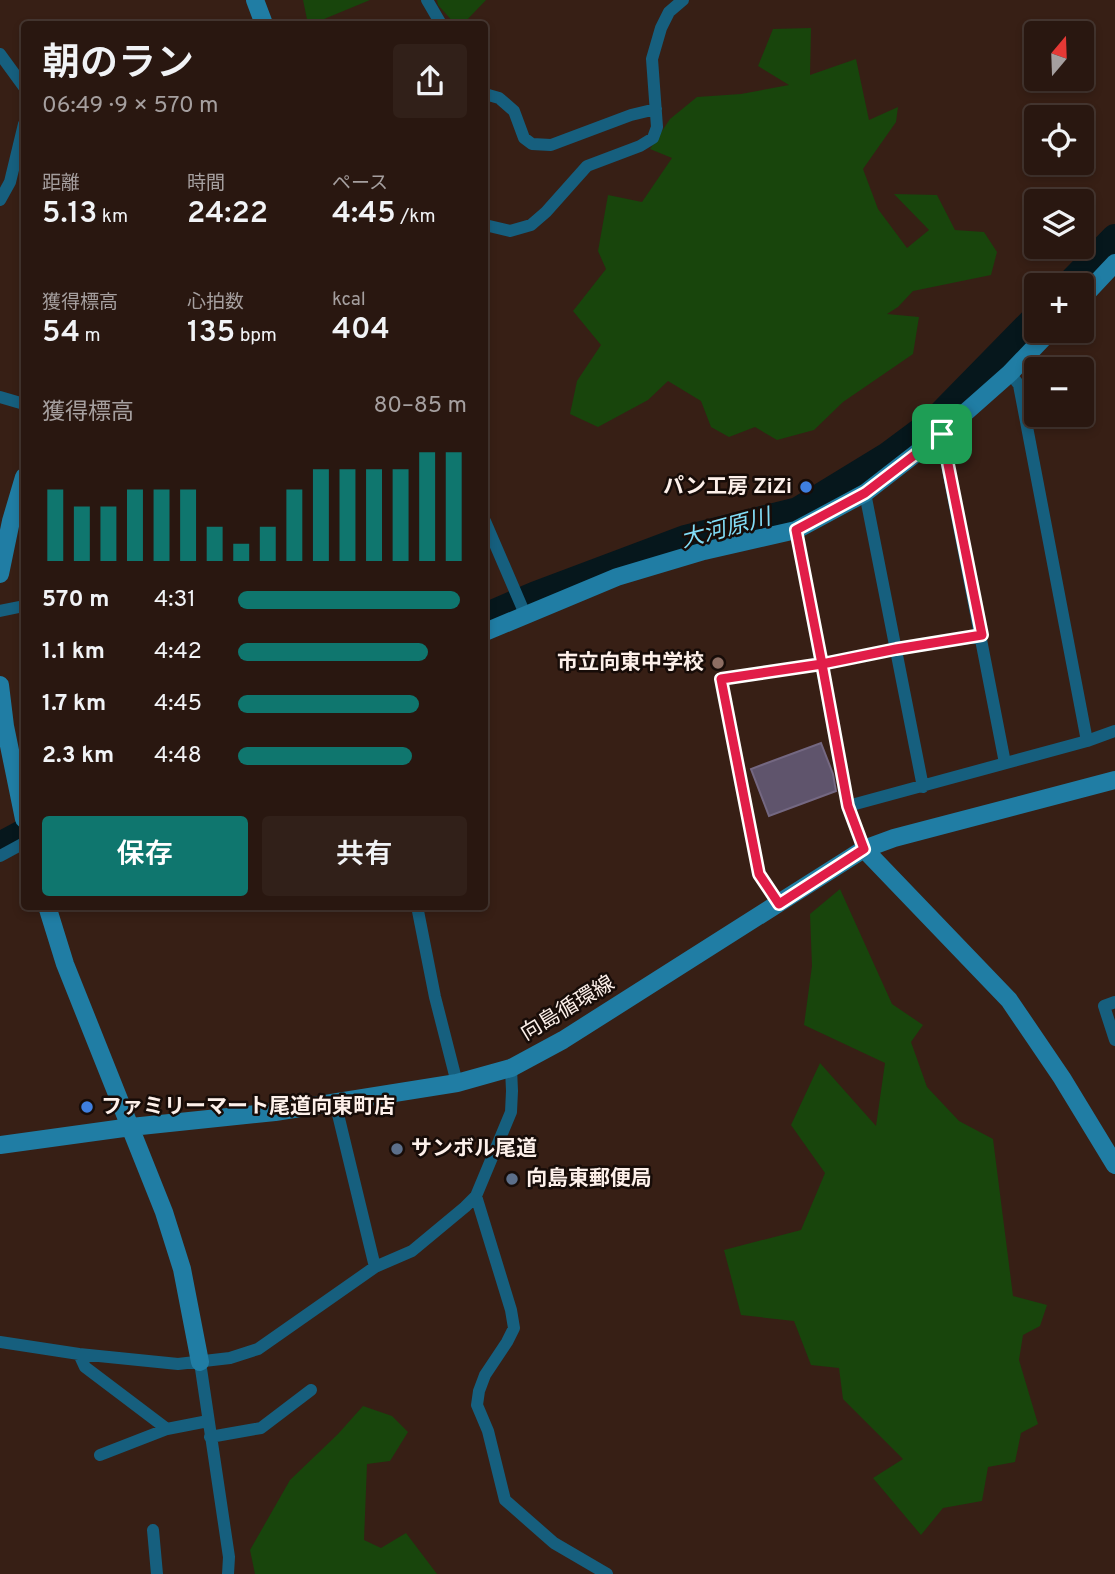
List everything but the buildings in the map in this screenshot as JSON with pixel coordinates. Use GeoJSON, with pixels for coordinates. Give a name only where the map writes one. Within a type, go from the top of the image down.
{"type":"FeatureCollection","features":[{"type":"Feature","properties":{"kind":"street"},"geometry":{"type":"LineString","coordinates":[[255,0],[263,21]]}},
{"type":"Feature","properties":{"kind":"street"},"geometry":{"type":"LineString","coordinates":[[428,0],[439,21]]}},
{"type":"Feature","properties":{"kind":"street"},"geometry":{"type":"LineString","coordinates":[[488,227],[510,231],[531,225],[587,166],[640,146],[653,138],[657,127],[652,59],[669,12],[682,0]]}},
{"type":"Feature","properties":{"kind":"street"},"geometry":{"type":"LineString","coordinates":[[0,54],[21,82]]}},
{"type":"Feature","properties":{"kind":"street"},"geometry":{"type":"LineString","coordinates":[[488,95],[499,98],[514,111],[524,138],[532,144],[551,145],[656,109]]}},
{"type":"Feature","properties":{"kind":"street"},"geometry":{"type":"LineString","coordinates":[[0,200],[10,182],[21,136]]}},
{"type":"Feature","properties":{"kind":"street"},"geometry":{"type":"LineString","coordinates":[[1094,285],[1115,263]]}},
{"type":"Feature","properties":{"kind":"street"},"geometry":{"type":"LineString","coordinates":[[488,631],[617,577],[704,551],[796,530],[865,493],[942,434],[1010,373],[1039,343]]}},
{"type":"Feature","properties":{"kind":"street"},"geometry":{"type":"LineString","coordinates":[[1010,373],[1019,385],[1087,741]]}},
{"type":"Feature","properties":{"kind":"street"},"geometry":{"type":"LineString","coordinates":[[0,397],[21,403]]}},
{"type":"Feature","properties":{"kind":"street"},"geometry":{"type":"LineString","coordinates":[[942,434],[1005,763]]}},
{"type":"Feature","properties":{"kind":"street"},"geometry":{"type":"LineString","coordinates":[[0,574],[21,487]]}},
{"type":"Feature","properties":{"kind":"street"},"geometry":{"type":"LineString","coordinates":[[865,493],[923,787]]}},
{"type":"Feature","properties":{"kind":"street"},"geometry":{"type":"LineString","coordinates":[[488,528],[524,614]]}},
{"type":"Feature","properties":{"kind":"street"},"geometry":{"type":"LineString","coordinates":[[796,530],[848,806],[864,849],[1009,1000],[1062,1078],[1115,1165]]}},
{"type":"Feature","properties":{"kind":"street"},"geometry":{"type":"LineString","coordinates":[[0,611],[21,607]]}},
{"type":"Feature","properties":{"kind":"street"},"geometry":{"type":"LineString","coordinates":[[779,904],[759,874],[721,679],[982,635]]}},
{"type":"Feature","properties":{"kind":"street"},"geometry":{"type":"LineString","coordinates":[[0,685],[5,726],[21,804]]}},
{"type":"Feature","properties":{"kind":"street"},"geometry":{"type":"LineString","coordinates":[[848,806],[1115,732]]}},
{"type":"Feature","properties":{"kind":"street","name":"向島循環線"},"geometry":{"type":"LineString","coordinates":[[0,1145],[131,1127],[275,1112],[457,1083],[511,1068],[563,1040],[864,849],[894,838],[1115,779]]}},
{"type":"Feature","properties":{"kind":"street"},"geometry":{"type":"LineString","coordinates":[[0,856],[21,845]]}},
{"type":"Feature","properties":{"kind":"street"},"geometry":{"type":"LineString","coordinates":[[48,910],[65,964],[164,1212],[181,1269],[200,1362],[229,1558],[228,1574]]}},
{"type":"Feature","properties":{"kind":"street"},"geometry":{"type":"LineString","coordinates":[[418,910],[435,997],[457,1083]]}},
{"type":"Feature","properties":{"kind":"street"},"geometry":{"type":"LineString","coordinates":[[1115,1002],[1104,1006],[1115,1040]]}},
{"type":"Feature","properties":{"kind":"street"},"geometry":{"type":"LineString","coordinates":[[0,1342],[79,1354],[178,1364],[230,1358],[258,1349],[374,1267],[412,1251],[476,1196],[511,1112],[511,1068]]}},
{"type":"Feature","properties":{"kind":"street"},"geometry":{"type":"LineString","coordinates":[[335,1102],[374,1267]]}},
{"type":"Feature","properties":{"kind":"street"},"geometry":{"type":"LineString","coordinates":[[476,1196],[514,1328],[508,1342],[485,1375],[477,1405],[488,1431],[505,1500],[554,1544],[607,1574]]}},
{"type":"Feature","properties":{"kind":"street"},"geometry":{"type":"LineString","coordinates":[[79,1354],[85,1367],[167,1429]]}},
{"type":"Feature","properties":{"kind":"street"},"geometry":{"type":"LineString","coordinates":[[210,1437],[261,1428],[311,1390]]}},
{"type":"Feature","properties":{"kind":"street"},"geometry":{"type":"LineString","coordinates":[[100,1455],[167,1429],[208,1421]]}},
{"type":"Feature","properties":{"kind":"street"},"geometry":{"type":"LineString","coordinates":[[153,1530],[157,1574]]}},
{"type":"Feature","properties":{"kind":"green space"},"geometry":{"type":"Polygon","coordinates":[[[303,0],[370,0],[319,21],[307,21],[303,0]]]}},
{"type":"Feature","properties":{"kind":"green space"},"geometry":{"type":"Polygon","coordinates":[[[437,0],[486,0],[466,21],[452,21],[438,5],[437,0]]]}},
{"type":"Feature","properties":{"kind":"green space"},"geometry":{"type":"Polygon","coordinates":[[[811,28],[810,75],[856,59],[869,120],[898,107],[896,122],[863,169],[878,209],[907,248],[929,230],[894,194],[937,195],[955,230],[984,232],[997,252],[991,275],[913,291],[887,314],[919,317],[913,354],[843,402],[814,430],[777,440],[755,427],[729,437],[711,427],[701,401],[668,381],[648,400],[598,427],[570,414],[577,381],[601,345],[573,311],[606,269],[598,251],[608,195],[642,202],[672,158],[650,149],[670,119],[697,97],[741,94],[789,85],[758,66],[773,29],[811,28]]]}},
{"type":"Feature","properties":{"kind":"green space"},"geometry":{"type":"Polygon","coordinates":[[[840,889],[892,1004],[923,1025],[911,1042],[927,1087],[959,1121],[993,1139],[1013,1296],[1047,1305],[1040,1326],[1023,1335],[1019,1360],[1038,1424],[1021,1433],[1015,1462],[988,1467],[982,1501],[943,1508],[921,1535],[873,1478],[903,1459],[843,1399],[839,1368],[811,1365],[794,1321],[741,1315],[724,1250],[801,1230],[825,1173],[791,1125],[820,1063],[876,1126],[885,1063],[804,1025],[812,966],[810,914],[840,889]]]}},
{"type":"Feature","properties":{"kind":"green space"},"geometry":{"type":"Polygon","coordinates":[[[363,1406],[392,1416],[408,1432],[390,1461],[367,1464],[364,1540],[381,1548],[406,1533],[437,1574],[255,1574],[250,1550],[290,1480],[363,1406]]]}},
{"type":"Feature","properties":{"kind":"waterway","name":"大河原川"},"geometry":{"type":"LineString","coordinates":[[1081,273],[1115,238]]}},
{"type":"Feature","properties":{"kind":"waterway","name":"大河原川"},"geometry":{"type":"LineString","coordinates":[[488,616],[685,539],[798,511],[888,456],[935,421],[1024,330]]}},
{"type":"Feature","properties":{"kind":"waterway","name":"大河原川"},"geometry":{"type":"LineString","coordinates":[[0,846],[21,835]]}},
{"type":"Feature","properties":{"kind":"place","name":"パン工房 ZiZi"},"geometry":{"type":"Point","coordinates":[806,487]}},
{"type":"Feature","properties":{"kind":"place","name":"市立向東中学校"},"geometry":{"type":"Point","coordinates":[718,663]}},
{"type":"Feature","properties":{"kind":"place","name":"ファミリーマート尾道向東町店"},"geometry":{"type":"Point","coordinates":[87,1107]}},
{"type":"Feature","properties":{"kind":"place","name":"サンボル尾道"},"geometry":{"type":"Point","coordinates":[397,1149]}},
{"type":"Feature","properties":{"kind":"place","name":"向島東郵便局"},"geometry":{"type":"Point","coordinates":[512,1179]}},
{"type":"Feature","properties":{"kind":"route"},"geometry":{"type":"LineString","coordinates":[[942,434],[865,493],[796,530],[822,664],[848,806],[864,849],[779,904],[759,874],[721,679],[822,664],[982,635],[942,434]]}}]}
